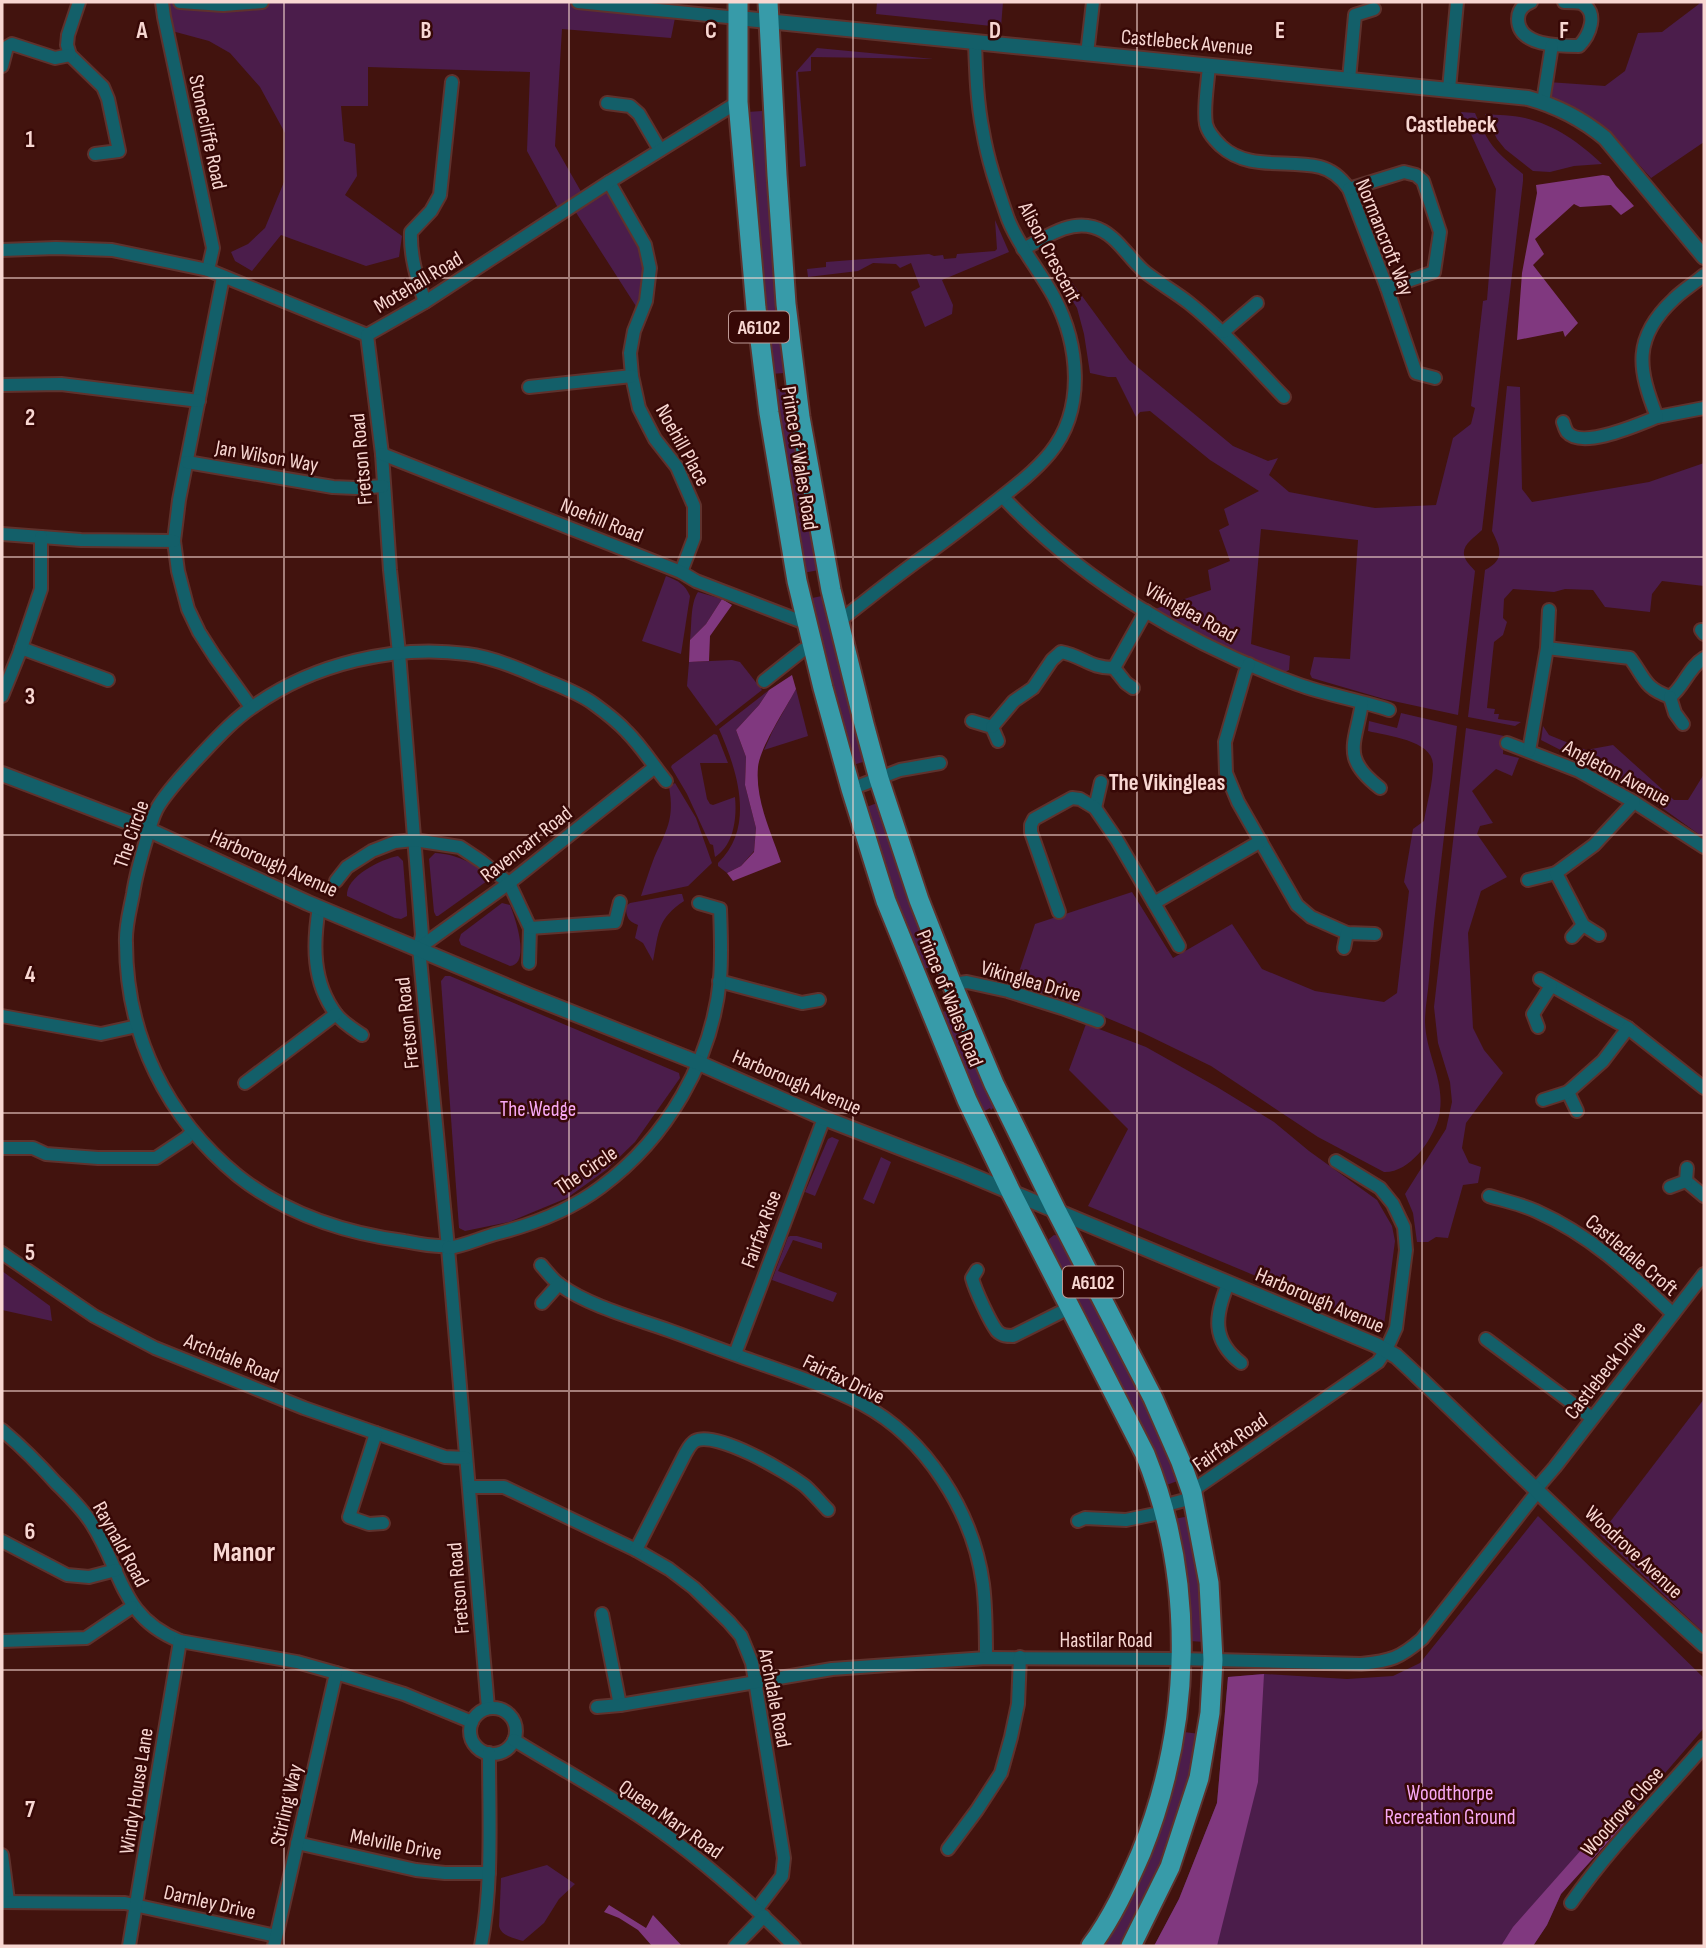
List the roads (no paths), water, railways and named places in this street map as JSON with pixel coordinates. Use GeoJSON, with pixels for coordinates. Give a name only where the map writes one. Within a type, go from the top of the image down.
{"type":"FeatureCollection","features":[{"type":"Feature","properties":{"kind":"highway","name":"Prince of Wales Road"},"geometry":{"type":"LineString","coordinates":[[738,10],[738,102],[756,308],[769,413],[807,624],[851,789],[886,901],[973,1112],[1155,1478],[1178,1584],[1182,1634],[1173,1745],[1157,1807],[1134,1868],[1100,1934],[1090,1946]]}},
{"type":"Feature","properties":{"kind":"highway","name":"Prince of Wales Road"},"geometry":{"type":"LineString","coordinates":[[768,11],[786,304],[807,463],[838,622],[879,779],[919,900],[994,1084],[1174,1444],[1192,1493],[1209,1583],[1213,1660],[1210,1713],[1199,1778],[1170,1867],[1131,1946]]}},
{"type":"Feature","properties":{"kind":"highway"},"geometry":{"type":"LineString","coordinates":[[924,996],[952,984]]}},
{"type":"Feature","properties":{"kind":"street"},"geometry":{"type":"LineString","coordinates":[[79,2],[66,45],[70,55],[103,87],[119,151],[95,154]]}},
{"type":"Feature","properties":{"kind":"street","name":"Stonecliffe Road"},"geometry":{"type":"LineString","coordinates":[[162,2],[214,248],[208,270]]}},
{"type":"Feature","properties":{"kind":"street"},"geometry":{"type":"LineString","coordinates":[[180,2],[223,5],[262,2]]}},
{"type":"Feature","properties":{"kind":"street"},"geometry":{"type":"LineString","coordinates":[[578,2],[768,11]]}},
{"type":"Feature","properties":{"kind":"street"},"geometry":{"type":"LineString","coordinates":[[1087,54],[1093,2]]}},
{"type":"Feature","properties":{"kind":"street"},"geometry":{"type":"LineString","coordinates":[[1449,89],[1457,2]]}},
{"type":"Feature","properties":{"kind":"street"},"geometry":{"type":"LineString","coordinates":[[1531,2],[1524,5],[1518,15],[1519,27],[1528,38],[1552,45],[1579,46],[1586,39],[1592,21],[1589,11],[1581,3],[1564,2]]}},
{"type":"Feature","properties":{"kind":"street"},"geometry":{"type":"LineString","coordinates":[[1349,79],[1355,15],[1374,9]]}},
{"type":"Feature","properties":{"kind":"street","name":"Castlebeck Avenue"},"geometry":{"type":"LineString","coordinates":[[768,11],[975,42],[1511,95],[1543,102],[1578,118],[1605,138],[1704,257]]}},
{"type":"Feature","properties":{"kind":"street","name":"Alison Crescent"},"geometry":{"type":"LineString","coordinates":[[975,42],[982,131],[993,176],[1010,223],[1035,269],[1053,295],[1067,326],[1074,362],[1074,392],[1066,426],[1052,451],[1030,475],[1003,497]]}},
{"type":"Feature","properties":{"kind":"street"},"geometry":{"type":"LineString","coordinates":[[2,66],[7,47],[12,44],[55,58],[70,55]]}},
{"type":"Feature","properties":{"kind":"street"},"geometry":{"type":"LineString","coordinates":[[1543,102],[1552,45]]}},
{"type":"Feature","properties":{"kind":"street","name":"Normancroft Way"},"geometry":{"type":"LineString","coordinates":[[1209,65],[1206,125],[1213,139],[1225,150],[1240,158],[1258,162],[1319,167],[1343,180],[1349,189],[1387,288],[1416,373],[1435,378]]}},
{"type":"Feature","properties":{"kind":"street"},"geometry":{"type":"LineString","coordinates":[[425,302],[411,246],[411,232],[431,211],[440,195],[452,82]]}},
{"type":"Feature","properties":{"kind":"street","name":"Motehall Road"},"geometry":{"type":"LineString","coordinates":[[2,250],[112,250],[208,270],[368,335],[425,302],[738,102]]}},
{"type":"Feature","properties":{"kind":"street"},"geometry":{"type":"LineString","coordinates":[[607,103],[630,106],[639,114],[660,150]]}},
{"type":"Feature","properties":{"kind":"street"},"geometry":{"type":"LineString","coordinates":[[1349,189],[1404,172],[1416,174],[1423,181],[1440,232],[1434,272],[1387,288]]}},
{"type":"Feature","properties":{"kind":"street","name":"Noehill Place"},"geometry":{"type":"LineString","coordinates":[[609,182],[645,245],[650,268],[646,301],[634,331],[630,353],[639,408],[655,439],[677,467],[694,506],[694,538],[681,572]]}},
{"type":"Feature","properties":{"kind":"street"},"geometry":{"type":"LineString","coordinates":[[1024,248],[1061,229],[1076,226],[1091,226],[1105,232],[1144,271],[1187,301],[1223,332],[1284,397]]}},
{"type":"Feature","properties":{"kind":"street"},"geometry":{"type":"LineString","coordinates":[[1657,417],[1646,389],[1642,365],[1647,334],[1674,299],[1704,275]]}},
{"type":"Feature","properties":{"kind":"street"},"geometry":{"type":"LineString","coordinates":[[223,277],[179,500],[174,541],[178,571],[188,609],[215,657],[251,707]]}},
{"type":"Feature","properties":{"kind":"street"},"geometry":{"type":"LineString","coordinates":[[1223,332],[1258,303]]}},
{"type":"Feature","properties":{"kind":"street","name":"Fretson Road"},"geometry":{"type":"LineString","coordinates":[[368,335],[383,454],[383,486],[422,935],[419,948],[488,1708]]}},
{"type":"Feature","properties":{"kind":"street"},"geometry":{"type":"LineString","coordinates":[[529,387],[632,376]]}},
{"type":"Feature","properties":{"kind":"street"},"geometry":{"type":"LineString","coordinates":[[2,386],[61,384],[199,401]]}},
{"type":"Feature","properties":{"kind":"street"},"geometry":{"type":"LineString","coordinates":[[1563,422],[1567,432],[1578,439],[1603,436],[1657,417],[1704,408]]}},
{"type":"Feature","properties":{"kind":"street","name":"Noehill Road"},"geometry":{"type":"LineString","coordinates":[[383,454],[807,624]]}},
{"type":"Feature","properties":{"kind":"street","name":"Jan Wilson Way"},"geometry":{"type":"LineString","coordinates":[[187,462],[332,487],[383,486]]}},
{"type":"Feature","properties":{"kind":"street"},"geometry":{"type":"LineString","coordinates":[[838,622],[1003,497]]}},
{"type":"Feature","properties":{"kind":"street","name":"Vikinglea Road"},"geometry":{"type":"LineString","coordinates":[[1003,497],[1076,564],[1146,611],[1216,649],[1296,683],[1389,710]]}},
{"type":"Feature","properties":{"kind":"street"},"geometry":{"type":"LineString","coordinates":[[2,534],[81,540],[174,541]]}},
{"type":"Feature","properties":{"kind":"street"},"geometry":{"type":"LineString","coordinates":[[2,696],[41,589],[41,537]]}},
{"type":"Feature","properties":{"kind":"street"},"geometry":{"type":"LineString","coordinates":[[1529,751],[1547,648],[1549,610]]}},
{"type":"Feature","properties":{"kind":"street"},"geometry":{"type":"LineString","coordinates":[[1114,668],[1146,611]]}},
{"type":"Feature","properties":{"kind":"street"},"geometry":{"type":"LineString","coordinates":[[21,648],[108,680]]}},
{"type":"Feature","properties":{"kind":"street"},"geometry":{"type":"LineString","coordinates":[[764,681],[803,650],[813,648]]}},
{"type":"Feature","properties":{"kind":"street"},"geometry":{"type":"LineString","coordinates":[[1547,648],[1630,658],[1645,682],[1656,692],[1670,698],[1675,713],[1683,723]]}},
{"type":"Feature","properties":{"kind":"street"},"geometry":{"type":"LineString","coordinates":[[992,727],[1014,701],[1033,688],[1052,660],[1061,652],[1075,655],[1090,665],[1114,668]]}},
{"type":"Feature","properties":{"kind":"street","name":"The Circle"},"geometry":{"type":"LineString","coordinates":[[666,781],[627,732],[592,702],[514,667],[468,654],[399,653],[360,660],[302,678],[251,707],[211,744],[159,804],[136,870],[125,940],[129,990],[137,1026],[155,1074],[192,1132],[215,1156],[252,1187],[310,1217],[336,1227],[374,1237],[437,1247],[454,1247],[540,1220],[600,1188],[639,1155],[681,1098],[699,1063],[711,1023],[719,981],[724,904],[699,903]]}},
{"type":"Feature","properties":{"kind":"street"},"geometry":{"type":"LineString","coordinates":[[1670,698],[1687,674],[1704,658]]}},
{"type":"Feature","properties":{"kind":"street"},"geometry":{"type":"LineString","coordinates":[[1250,664],[1225,742],[1226,773],[1238,802],[1297,905],[1311,917],[1347,933],[1375,934]]}},
{"type":"Feature","properties":{"kind":"street"},"geometry":{"type":"LineString","coordinates":[[1114,668],[1133,688]]}},
{"type":"Feature","properties":{"kind":"street"},"geometry":{"type":"LineString","coordinates":[[1362,703],[1354,761],[1368,779],[1380,788]]}},
{"type":"Feature","properties":{"kind":"street"},"geometry":{"type":"LineString","coordinates":[[972,721],[992,727]]}},
{"type":"Feature","properties":{"kind":"street"},"geometry":{"type":"LineString","coordinates":[[992,727],[998,741]]}},
{"type":"Feature","properties":{"kind":"street","name":"Angleton Avenue"},"geometry":{"type":"LineString","coordinates":[[1507,743],[1579,771],[1704,846]]}},
{"type":"Feature","properties":{"kind":"street"},"geometry":{"type":"LineString","coordinates":[[851,789],[900,770],[940,763]]}},
{"type":"Feature","properties":{"kind":"street","name":"Ravencarr Road"},"geometry":{"type":"LineString","coordinates":[[419,948],[509,883],[654,767]]}},
{"type":"Feature","properties":{"kind":"street","name":"Harborough Avenue"},"geometry":{"type":"LineString","coordinates":[[2,774],[149,830],[319,907],[530,996],[699,1063],[824,1118],[1056,1210],[1386,1350],[1410,1369],[1537,1490]]}},
{"type":"Feature","properties":{"kind":"street"},"geometry":{"type":"LineString","coordinates":[[1095,808],[1101,782]]}},
{"type":"Feature","properties":{"kind":"street"},"geometry":{"type":"LineString","coordinates":[[1059,912],[1031,832],[1031,825],[1034,819],[1072,798],[1080,799],[1095,808],[1117,840],[1179,946]]}},
{"type":"Feature","properties":{"kind":"street"},"geometry":{"type":"LineString","coordinates":[[1528,880],[1556,873],[1594,845],[1634,802]]}},
{"type":"Feature","properties":{"kind":"street"},"geometry":{"type":"LineString","coordinates":[[336,881],[347,867],[372,850],[395,842],[414,840],[460,847],[509,883],[530,928],[529,963]]}},
{"type":"Feature","properties":{"kind":"street"},"geometry":{"type":"LineString","coordinates":[[1154,903],[1261,841]]}},
{"type":"Feature","properties":{"kind":"street"},"geometry":{"type":"LineString","coordinates":[[1556,873],[1583,925],[1599,935]]}},
{"type":"Feature","properties":{"kind":"street"},"geometry":{"type":"LineString","coordinates":[[530,928],[615,922],[620,902]]}},
{"type":"Feature","properties":{"kind":"street"},"geometry":{"type":"LineString","coordinates":[[319,907],[314,941],[316,967],[336,1014],[362,1035]]}},
{"type":"Feature","properties":{"kind":"street"},"geometry":{"type":"LineString","coordinates":[[1573,937],[1583,925]]}},
{"type":"Feature","properties":{"kind":"street"},"geometry":{"type":"LineString","coordinates":[[1344,948],[1347,933]]}},
{"type":"Feature","properties":{"kind":"street"},"geometry":{"type":"LineString","coordinates":[[719,981],[802,1003],[819,1000]]}},
{"type":"Feature","properties":{"kind":"street","name":"Vikinglea Drive"},"geometry":{"type":"LineString","coordinates":[[952,984],[967,982],[1008,991],[1098,1021]]}},
{"type":"Feature","properties":{"kind":"street"},"geometry":{"type":"LineString","coordinates":[[1538,1027],[1533,1014],[1545,982],[1628,1028],[1704,1088]]}},
{"type":"Feature","properties":{"kind":"street"},"geometry":{"type":"LineString","coordinates":[[245,1083],[336,1014]]}},
{"type":"Feature","properties":{"kind":"street"},"geometry":{"type":"LineString","coordinates":[[2,1016],[101,1034],[137,1026]]}},
{"type":"Feature","properties":{"kind":"street"},"geometry":{"type":"LineString","coordinates":[[1543,1100],[1568,1092],[1603,1061],[1628,1028]]}},
{"type":"Feature","properties":{"kind":"street"},"geometry":{"type":"LineString","coordinates":[[1568,1092],[1577,1111]]}},
{"type":"Feature","properties":{"kind":"street","name":"Fairfax Rise"},"geometry":{"type":"LineString","coordinates":[[735,1354],[824,1118]]}},
{"type":"Feature","properties":{"kind":"street"},"geometry":{"type":"LineString","coordinates":[[2,1148],[33,1148],[46,1154],[98,1158],[156,1158],[192,1132]]}},
{"type":"Feature","properties":{"kind":"street"},"geometry":{"type":"LineString","coordinates":[[1336,1161],[1380,1188],[1393,1205],[1404,1227],[1406,1250],[1396,1328],[1386,1350]]}},
{"type":"Feature","properties":{"kind":"street"},"geometry":{"type":"LineString","coordinates":[[1686,1181],[1687,1168]]}},
{"type":"Feature","properties":{"kind":"street"},"geometry":{"type":"LineString","coordinates":[[1670,1187],[1686,1181]]}},
{"type":"Feature","properties":{"kind":"street"},"geometry":{"type":"LineString","coordinates":[[1686,1181],[1704,1196]]}},
{"type":"Feature","properties":{"kind":"street","name":"Castledale Croft"},"geometry":{"type":"LineString","coordinates":[[1489,1196],[1533,1209],[1591,1241],[1673,1314]]}},
{"type":"Feature","properties":{"kind":"street","name":"Archdale Road"},"geometry":{"type":"LineString","coordinates":[[2,1253],[94,1316],[155,1348],[304,1408],[445,1457],[466,1458]]}},
{"type":"Feature","properties":{"kind":"street","name":"Fairfax Drive"},"geometry":{"type":"LineString","coordinates":[[541,1265],[559,1284],[585,1299],[809,1380],[864,1405],[894,1426],[923,1453],[946,1483],[957,1505],[974,1548],[982,1582],[986,1658]]}},
{"type":"Feature","properties":{"kind":"street"},"geometry":{"type":"LineString","coordinates":[[977,1270],[972,1278],[974,1287],[998,1332],[1005,1336],[1013,1336],[1071,1307]]}},
{"type":"Feature","properties":{"kind":"street","name":"Castlebeck Drive"},"geometry":{"type":"LineString","coordinates":[[1537,1490],[1704,1274]]}},
{"type":"Feature","properties":{"kind":"street"},"geometry":{"type":"LineString","coordinates":[[542,1303],[559,1284]]}},
{"type":"Feature","properties":{"kind":"street"},"geometry":{"type":"LineString","coordinates":[[1228,1284],[1217,1318],[1218,1329],[1231,1355],[1241,1363]]}},
{"type":"Feature","properties":{"kind":"street"},"geometry":{"type":"LineString","coordinates":[[1486,1339],[1592,1418]]}},
{"type":"Feature","properties":{"kind":"street","name":"Fairfax Road"},"geometry":{"type":"LineString","coordinates":[[1078,1521],[1085,1518],[1126,1520],[1155,1514],[1170,1504],[1185,1500],[1377,1364],[1386,1350]]}},
{"type":"Feature","properties":{"kind":"street","name":"Raynald Road"},"geometry":{"type":"LineString","coordinates":[[2,1430],[92,1524],[132,1607],[152,1627],[180,1641]]}},
{"type":"Feature","properties":{"kind":"street"},"geometry":{"type":"LineString","coordinates":[[376,1433],[349,1517],[369,1524],[383,1523]]}},
{"type":"Feature","properties":{"kind":"street"},"geometry":{"type":"LineString","coordinates":[[636,1550],[692,1442],[702,1439],[748,1452],[781,1470],[806,1487],[828,1510]]}},
{"type":"Feature","properties":{"kind":"street","name":"Archdale Road"},"geometry":{"type":"LineString","coordinates":[[469,1487],[504,1487],[636,1550],[669,1569],[694,1588],[741,1636],[752,1663],[784,1858],[782,1876],[760,1912],[734,1946]]}},
{"type":"Feature","properties":{"kind":"street","name":"Woodrove Avenue"},"geometry":{"type":"LineString","coordinates":[[1537,1490],[1704,1645]]}},
{"type":"Feature","properties":{"kind":"street","name":"Hastilar Road"},"geometry":{"type":"LineString","coordinates":[[597,1707],[832,1669],[986,1658],[1181,1659],[1361,1664],[1385,1662],[1405,1654],[1422,1639],[1537,1490]]}},
{"type":"Feature","properties":{"kind":"street"},"geometry":{"type":"LineString","coordinates":[[2,1541],[67,1574],[89,1577],[116,1570]]}},
{"type":"Feature","properties":{"kind":"street"},"geometry":{"type":"LineString","coordinates":[[2,1641],[86,1638],[132,1607]]}},
{"type":"Feature","properties":{"kind":"street"},"geometry":{"type":"LineString","coordinates":[[601,1614],[620,1705]]}},
{"type":"Feature","properties":{"kind":"street"},"geometry":{"type":"LineString","coordinates":[[180,1641],[296,1662],[336,1673],[404,1694],[472,1722]]}},
{"type":"Feature","properties":{"kind":"street","name":"Windy House Lane"},"geometry":{"type":"LineString","coordinates":[[130,1946],[180,1641]]}},
{"type":"Feature","properties":{"kind":"street"},"geometry":{"type":"LineString","coordinates":[[948,1849],[1000,1773],[1018,1704],[1020,1657]]}},
{"type":"Feature","properties":{"kind":"street","name":"Stirling Way"},"geometry":{"type":"LineString","coordinates":[[275,1941],[336,1673]]}},
{"type":"Feature","properties":{"kind":"street"},"geometry":{"type":"LineString","coordinates":[[488,1708],[503,1710],[509,1715],[516,1729],[514,1740],[506,1749],[495,1753],[483,1751],[473,1741],[470,1729],[472,1722],[481,1711],[488,1708]]}},
{"type":"Feature","properties":{"kind":"street","name":"Queen Mary Road"},"geometry":{"type":"LineString","coordinates":[[514,1740],[642,1818],[695,1857],[760,1912],[794,1946]]}},
{"type":"Feature","properties":{"kind":"street","name":"Woodrove Close"},"geometry":{"type":"LineString","coordinates":[[1571,1903],[1615,1845],[1704,1746]]}},
{"type":"Feature","properties":{"kind":"street"},"geometry":{"type":"LineString","coordinates":[[481,1946],[487,1918],[489,1873],[489,1753]]}},
{"type":"Feature","properties":{"kind":"street","name":"Melville Drive"},"geometry":{"type":"LineString","coordinates":[[297,1843],[416,1870],[489,1873]]}},
{"type":"Feature","properties":{"kind":"street"},"geometry":{"type":"LineString","coordinates":[[2,1855],[5,1902]]}},
{"type":"Feature","properties":{"kind":"street","name":"Darnley Drive"},"geometry":{"type":"LineString","coordinates":[[5,1902],[125,1903],[275,1941]]}},
{"type":"Feature","properties":{"kind":"district","name":"Castlebeck"},"geometry":{"type":"Point","coordinates":[1451,124]}},
{"type":"Feature","properties":{"kind":"district","name":"The Vikingleas"},"geometry":{"type":"Point","coordinates":[1167,782]}},
{"type":"Feature","properties":{"kind":"district","name":"Manor"},"geometry":{"type":"Point","coordinates":[244,1551]}},
{"type":"Feature","properties":{"kind":"park label","name":"The Wedge"},"geometry":{"type":"Point","coordinates":[538,1109]}},
{"type":"Feature","properties":{"kind":"park label","name":"Woodthorpe Recreation Ground"},"geometry":{"type":"Point","coordinates":[1450,1805]}}]}
